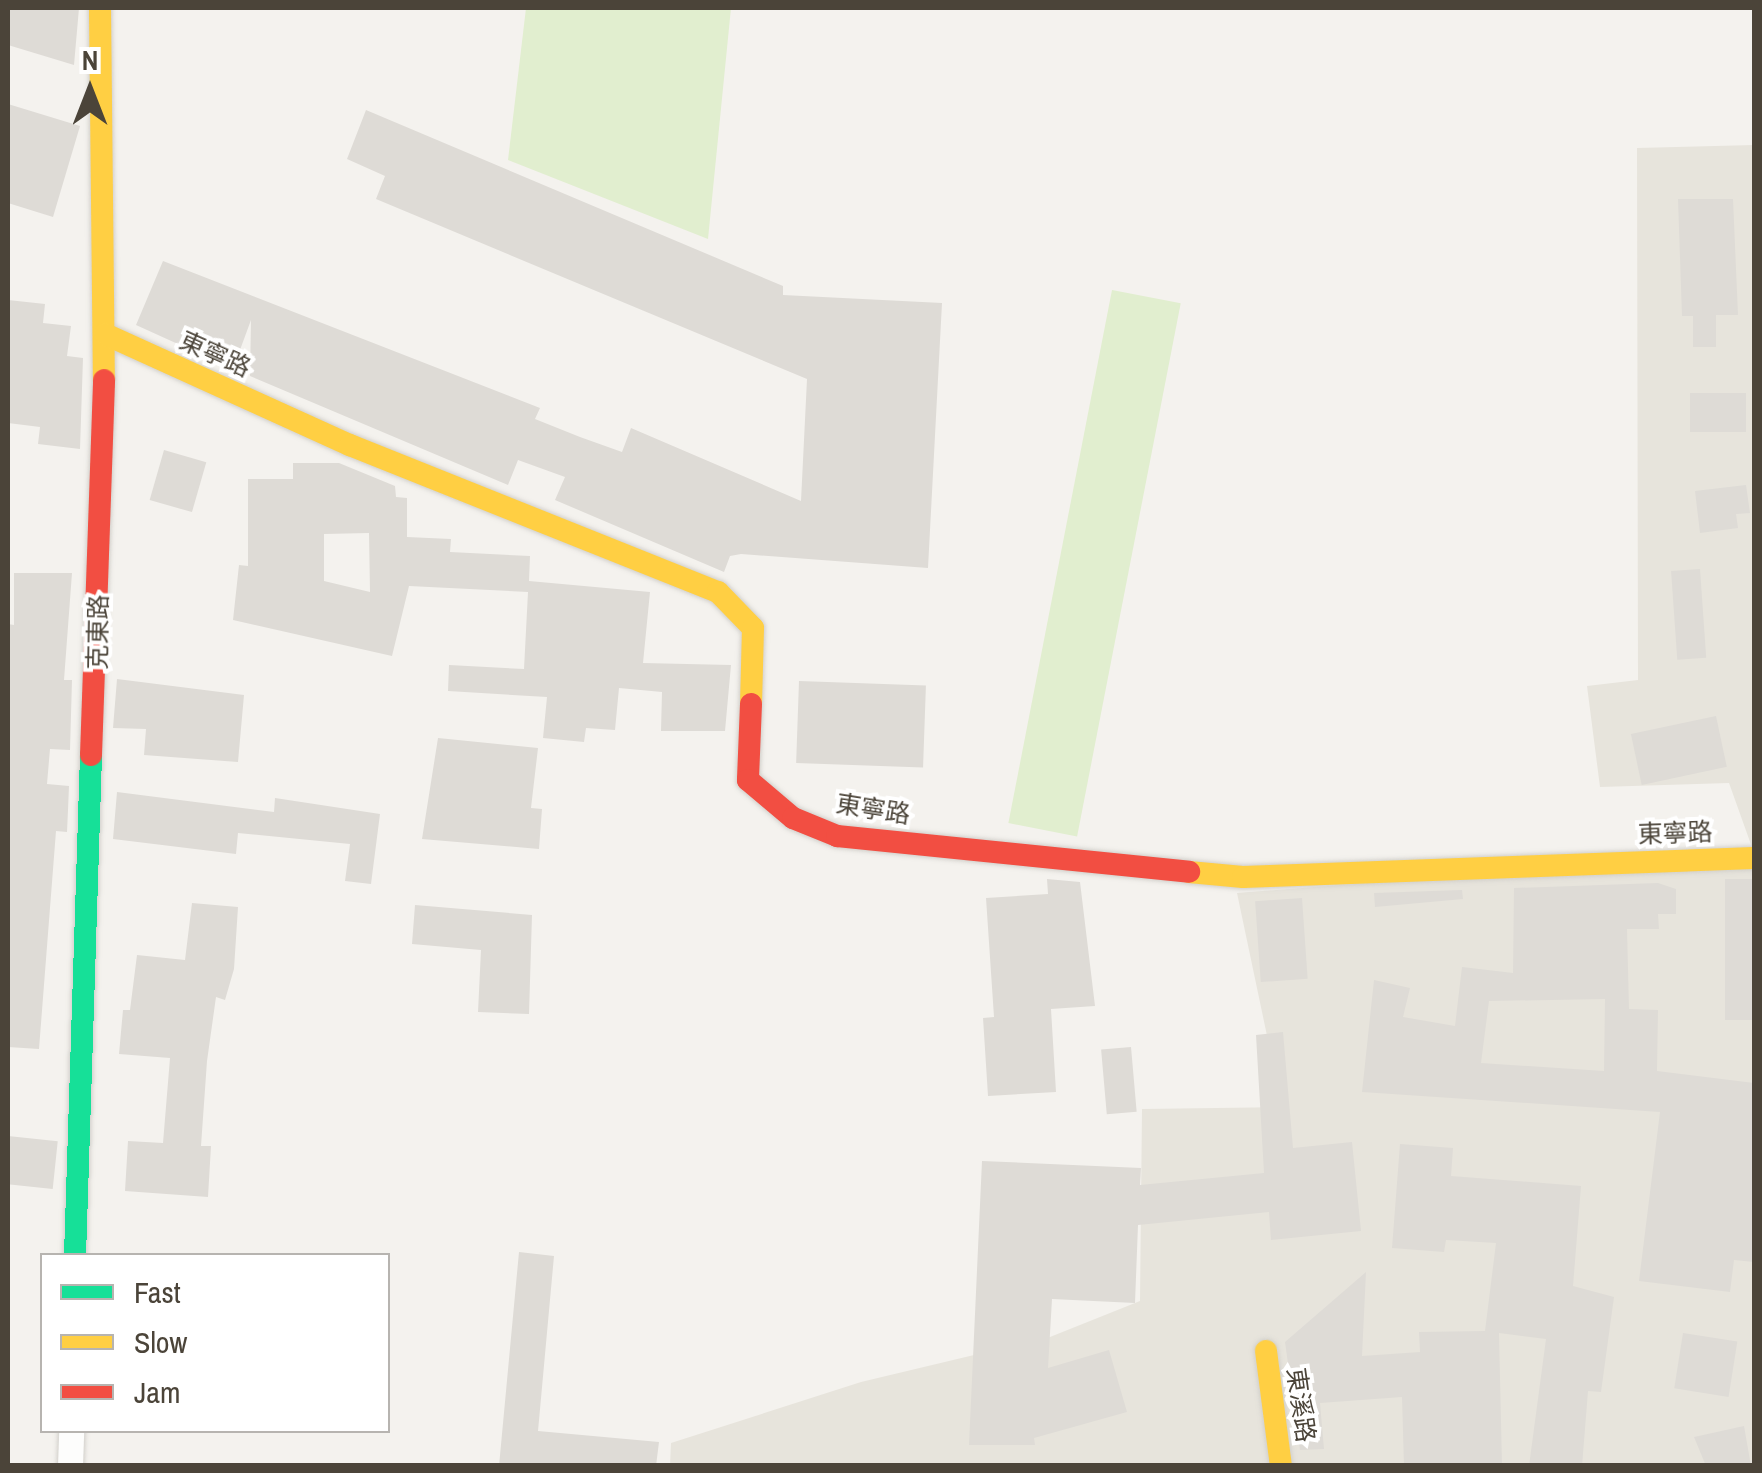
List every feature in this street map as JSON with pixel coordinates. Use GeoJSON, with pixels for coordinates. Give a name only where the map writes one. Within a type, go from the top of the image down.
{"type":"FeatureCollection","features":[{"type":"Feature","properties":{"kind":"street","name":"克東路"},"geometry":{"type":"LineString","coordinates":[[75,1253],[104,334],[100,8]]}},
{"type":"Feature","properties":{"kind":"street","name":"東寧路"},"geometry":{"type":"LineString","coordinates":[[104,334],[350,445],[718,592],[753,628],[758,654],[743,754],[748,780],[793,818],[837,836],[1243,877],[1754,858]]}},
{"type":"Feature","properties":{"kind":"street","name":"東溪路"},"geometry":{"type":"LineString","coordinates":[[1266,1351],[1281,1466]]}},
{"type":"Feature","properties":{"kind":"street"},"geometry":{"type":"LineString","coordinates":[[70,1466],[71,1433]]}},
{"type":"Feature","properties":{"kind":"shaded area"},"geometry":{"type":"Polygon","coordinates":[[[1754,145],[1754,853],[1729,783],[1600,787],[1587,686],[1638,680],[1637,148],[1754,145]]]}},
{"type":"Feature","properties":{"kind":"shaded area"},"geometry":{"type":"Polygon","coordinates":[[[1754,853],[1754,1465],[670,1466],[671,1443],[861,1382],[1050,1337],[1140,1301],[1142,1109],[1282,1107],[1237,893],[1754,853]]]}},
{"type":"Feature","properties":{"kind":"green space"},"geometry":{"type":"Polygon","coordinates":[[[526,8],[731,8],[708,239],[508,160],[526,8]]]}},
{"type":"Feature","properties":{"kind":"green space"},"geometry":{"type":"Polygon","coordinates":[[[1112,290],[1181,303],[1077,836],[1008,823],[1112,290]]]}},
{"type":"Feature","properties":{"kind":"building"},"geometry":{"type":"Polygon","coordinates":[[[8,8],[79,8],[74,65],[8,45],[8,8]]]}},
{"type":"Feature","properties":{"kind":"building"},"geometry":{"type":"Polygon","coordinates":[[[8,104],[80,126],[53,217],[8,203],[8,104]]]}},
{"type":"Feature","properties":{"kind":"building"},"geometry":{"type":"Polygon","coordinates":[[[366,110],[783,286],[783,295],[942,303],[928,568],[741,554],[730,556],[724,572],[555,500],[565,477],[518,460],[508,485],[250,376],[251,320],[233,369],[136,325],[163,261],[540,408],[535,419],[580,437],[622,452],[631,428],[801,501],[807,379],[376,199],[385,176],[347,159],[366,110]]]}},
{"type":"Feature","properties":{"kind":"building"},"geometry":{"type":"Polygon","coordinates":[[[1678,199],[1733,199],[1738,315],[1716,315],[1716,347],[1693,347],[1693,316],[1682,316],[1678,199]]]}},
{"type":"Feature","properties":{"kind":"building"},"geometry":{"type":"Polygon","coordinates":[[[8,300],[45,304],[43,323],[71,326],[67,356],[83,358],[80,449],[38,444],[40,427],[8,423],[8,300]]]}},
{"type":"Feature","properties":{"kind":"building"},"geometry":{"type":"Polygon","coordinates":[[[1690,393],[1746,393],[1746,432],[1690,432],[1690,393]]]}},
{"type":"Feature","properties":{"kind":"building"},"geometry":{"type":"Polygon","coordinates":[[[164,450],[206,462],[192,512],[150,500],[164,450]]]}},
{"type":"Feature","properties":{"kind":"building"},"geometry":{"type":"Polygon","coordinates":[[[293,463],[339,463],[395,486],[396,497],[407,498],[407,537],[451,539],[450,552],[530,556],[529,581],[650,592],[643,663],[731,665],[725,731],[661,731],[662,692],[619,688],[615,730],[586,728],[584,742],[543,738],[547,697],[448,691],[449,665],[524,669],[528,592],[409,586],[392,656],[233,620],[239,565],[248,566],[248,479],[293,479],[293,463]],[[369,533],[324,534],[324,581],[370,592],[369,533]]]}},
{"type":"Feature","properties":{"kind":"building"},"geometry":{"type":"Polygon","coordinates":[[[1746,485],[1750,513],[1736,514],[1738,528],[1700,533],[1695,491],[1746,485]]]}},
{"type":"Feature","properties":{"kind":"building"},"geometry":{"type":"Polygon","coordinates":[[[1700,569],[1706,658],[1677,660],[1671,571],[1700,569]]]}},
{"type":"Feature","properties":{"kind":"building"},"geometry":{"type":"Polygon","coordinates":[[[14,573],[72,573],[64,680],[72,680],[70,750],[50,749],[47,784],[69,786],[67,832],[56,831],[39,1049],[8,1047],[8,624],[14,625],[14,573]]]}},
{"type":"Feature","properties":{"kind":"building"},"geometry":{"type":"Polygon","coordinates":[[[117,679],[244,695],[238,762],[144,755],[146,729],[113,728],[117,679]]]}},
{"type":"Feature","properties":{"kind":"building"},"geometry":{"type":"Polygon","coordinates":[[[799,681],[926,685],[923,767],[796,763],[799,681]]]}},
{"type":"Feature","properties":{"kind":"building"},"geometry":{"type":"Polygon","coordinates":[[[1716,716],[1727,767],[1642,785],[1631,734],[1716,716]]]}},
{"type":"Feature","properties":{"kind":"building"},"geometry":{"type":"Polygon","coordinates":[[[438,738],[538,748],[531,808],[542,809],[539,849],[422,839],[438,738]]]}},
{"type":"Feature","properties":{"kind":"building"},"geometry":{"type":"Polygon","coordinates":[[[117,792],[274,812],[275,798],[380,814],[371,884],[345,881],[350,844],[238,833],[236,854],[113,839],[117,792]]]}},
{"type":"Feature","properties":{"kind":"building"},"geometry":{"type":"Polygon","coordinates":[[[1047,879],[1080,882],[1095,1006],[1051,1009],[1056,1092],[988,1096],[983,1018],[994,1017],[986,898],[1048,894],[1047,879]]]}},
{"type":"Feature","properties":{"kind":"building"},"geometry":{"type":"Polygon","coordinates":[[[1725,879],[1754,879],[1754,1020],[1725,1020],[1725,879]]]}},
{"type":"Feature","properties":{"kind":"building"},"geometry":{"type":"Polygon","coordinates":[[[1658,883],[1676,889],[1676,914],[1658,914],[1659,929],[1627,929],[1629,1009],[1658,1010],[1657,1071],[1754,1083],[1754,1262],[1734,1260],[1730,1292],[1639,1281],[1660,1112],[1362,1092],[1374,980],[1410,988],[1403,1017],[1455,1026],[1462,967],[1513,973],[1514,888],[1658,883]],[[1605,999],[1489,1001],[1481,1063],[1604,1071],[1605,999]]]}},
{"type":"Feature","properties":{"kind":"building"},"geometry":{"type":"Polygon","coordinates":[[[1462,890],[1463,899],[1375,907],[1374,893],[1462,890]]]}},
{"type":"Feature","properties":{"kind":"building"},"geometry":{"type":"Polygon","coordinates":[[[1302,898],[1308,979],[1261,982],[1255,901],[1302,898]]]}},
{"type":"Feature","properties":{"kind":"building"},"geometry":{"type":"Polygon","coordinates":[[[192,903],[238,907],[234,969],[225,1000],[216,997],[207,1061],[201,1146],[211,1146],[208,1197],[125,1191],[128,1141],[163,1143],[170,1058],[119,1054],[123,1010],[130,1010],[137,955],[185,960],[192,903]]]}},
{"type":"Feature","properties":{"kind":"building"},"geometry":{"type":"Polygon","coordinates":[[[415,905],[532,915],[529,1014],[478,1012],[481,950],[412,944],[415,905]]]}},
{"type":"Feature","properties":{"kind":"building"},"geometry":{"type":"Polygon","coordinates":[[[1283,1032],[1293,1148],[1352,1142],[1361,1231],[1271,1240],[1269,1212],[1138,1225],[1135,1303],[1052,1299],[1048,1368],[1109,1350],[1127,1412],[1034,1438],[1035,1445],[969,1445],[982,1161],[1141,1168],[1140,1185],[1264,1173],[1256,1035],[1283,1032]]]}},
{"type":"Feature","properties":{"kind":"building"},"geometry":{"type":"Polygon","coordinates":[[[1131,1047],[1137,1112],[1107,1114],[1101,1050],[1131,1047]]]}},
{"type":"Feature","properties":{"kind":"building"},"geometry":{"type":"Polygon","coordinates":[[[8,1136],[58,1141],[53,1189],[8,1184],[8,1136]]]}},
{"type":"Feature","properties":{"kind":"building"},"geometry":{"type":"Polygon","coordinates":[[[1400,1144],[1453,1148],[1451,1176],[1581,1186],[1573,1286],[1614,1297],[1601,1392],[1588,1391],[1582,1466],[1529,1466],[1546,1339],[1499,1333],[1502,1466],[1404,1466],[1402,1397],[1320,1403],[1324,1449],[1300,1450],[1285,1342],[1366,1272],[1362,1356],[1420,1352],[1419,1332],[1485,1331],[1496,1243],[1446,1240],[1444,1252],[1392,1248],[1400,1144]]]}},
{"type":"Feature","properties":{"kind":"building"},"geometry":{"type":"Polygon","coordinates":[[[519,1252],[554,1256],[538,1431],[659,1442],[656,1466],[499,1466],[519,1252]]]}},
{"type":"Feature","properties":{"kind":"building"},"geometry":{"type":"Polygon","coordinates":[[[1683,1333],[1737,1342],[1729,1397],[1674,1388],[1683,1333]]]}},
{"type":"Feature","properties":{"kind":"building"},"geometry":{"type":"Polygon","coordinates":[[[1744,1426],[1751,1466],[1706,1466],[1694,1437],[1744,1426]]]}},
{"type":"Feature","properties":{"kind":"traffic: fast"},"geometry":{"type":"LineString","coordinates":[[75,1253],[91,755]]}},
{"type":"Feature","properties":{"kind":"traffic: slow"},"geometry":{"type":"LineString","coordinates":[[100,8],[104,380]]}},
{"type":"Feature","properties":{"kind":"traffic: slow"},"geometry":{"type":"LineString","coordinates":[[105,334],[350,445],[718,592],[753,628],[751,704]]}},
{"type":"Feature","properties":{"kind":"traffic: slow"},"geometry":{"type":"LineString","coordinates":[[1189,872],[1243,877],[1754,858]]}},
{"type":"Feature","properties":{"kind":"traffic: slow"},"geometry":{"type":"LineString","coordinates":[[1266,1351],[1281,1466]]}},
{"type":"Feature","properties":{"kind":"traffic: jam"},"geometry":{"type":"LineString","coordinates":[[91,755],[104,380]]}},
{"type":"Feature","properties":{"kind":"traffic: jam"},"geometry":{"type":"LineString","coordinates":[[751,704],[748,780],[793,818],[837,836],[1189,872]]}}]}
